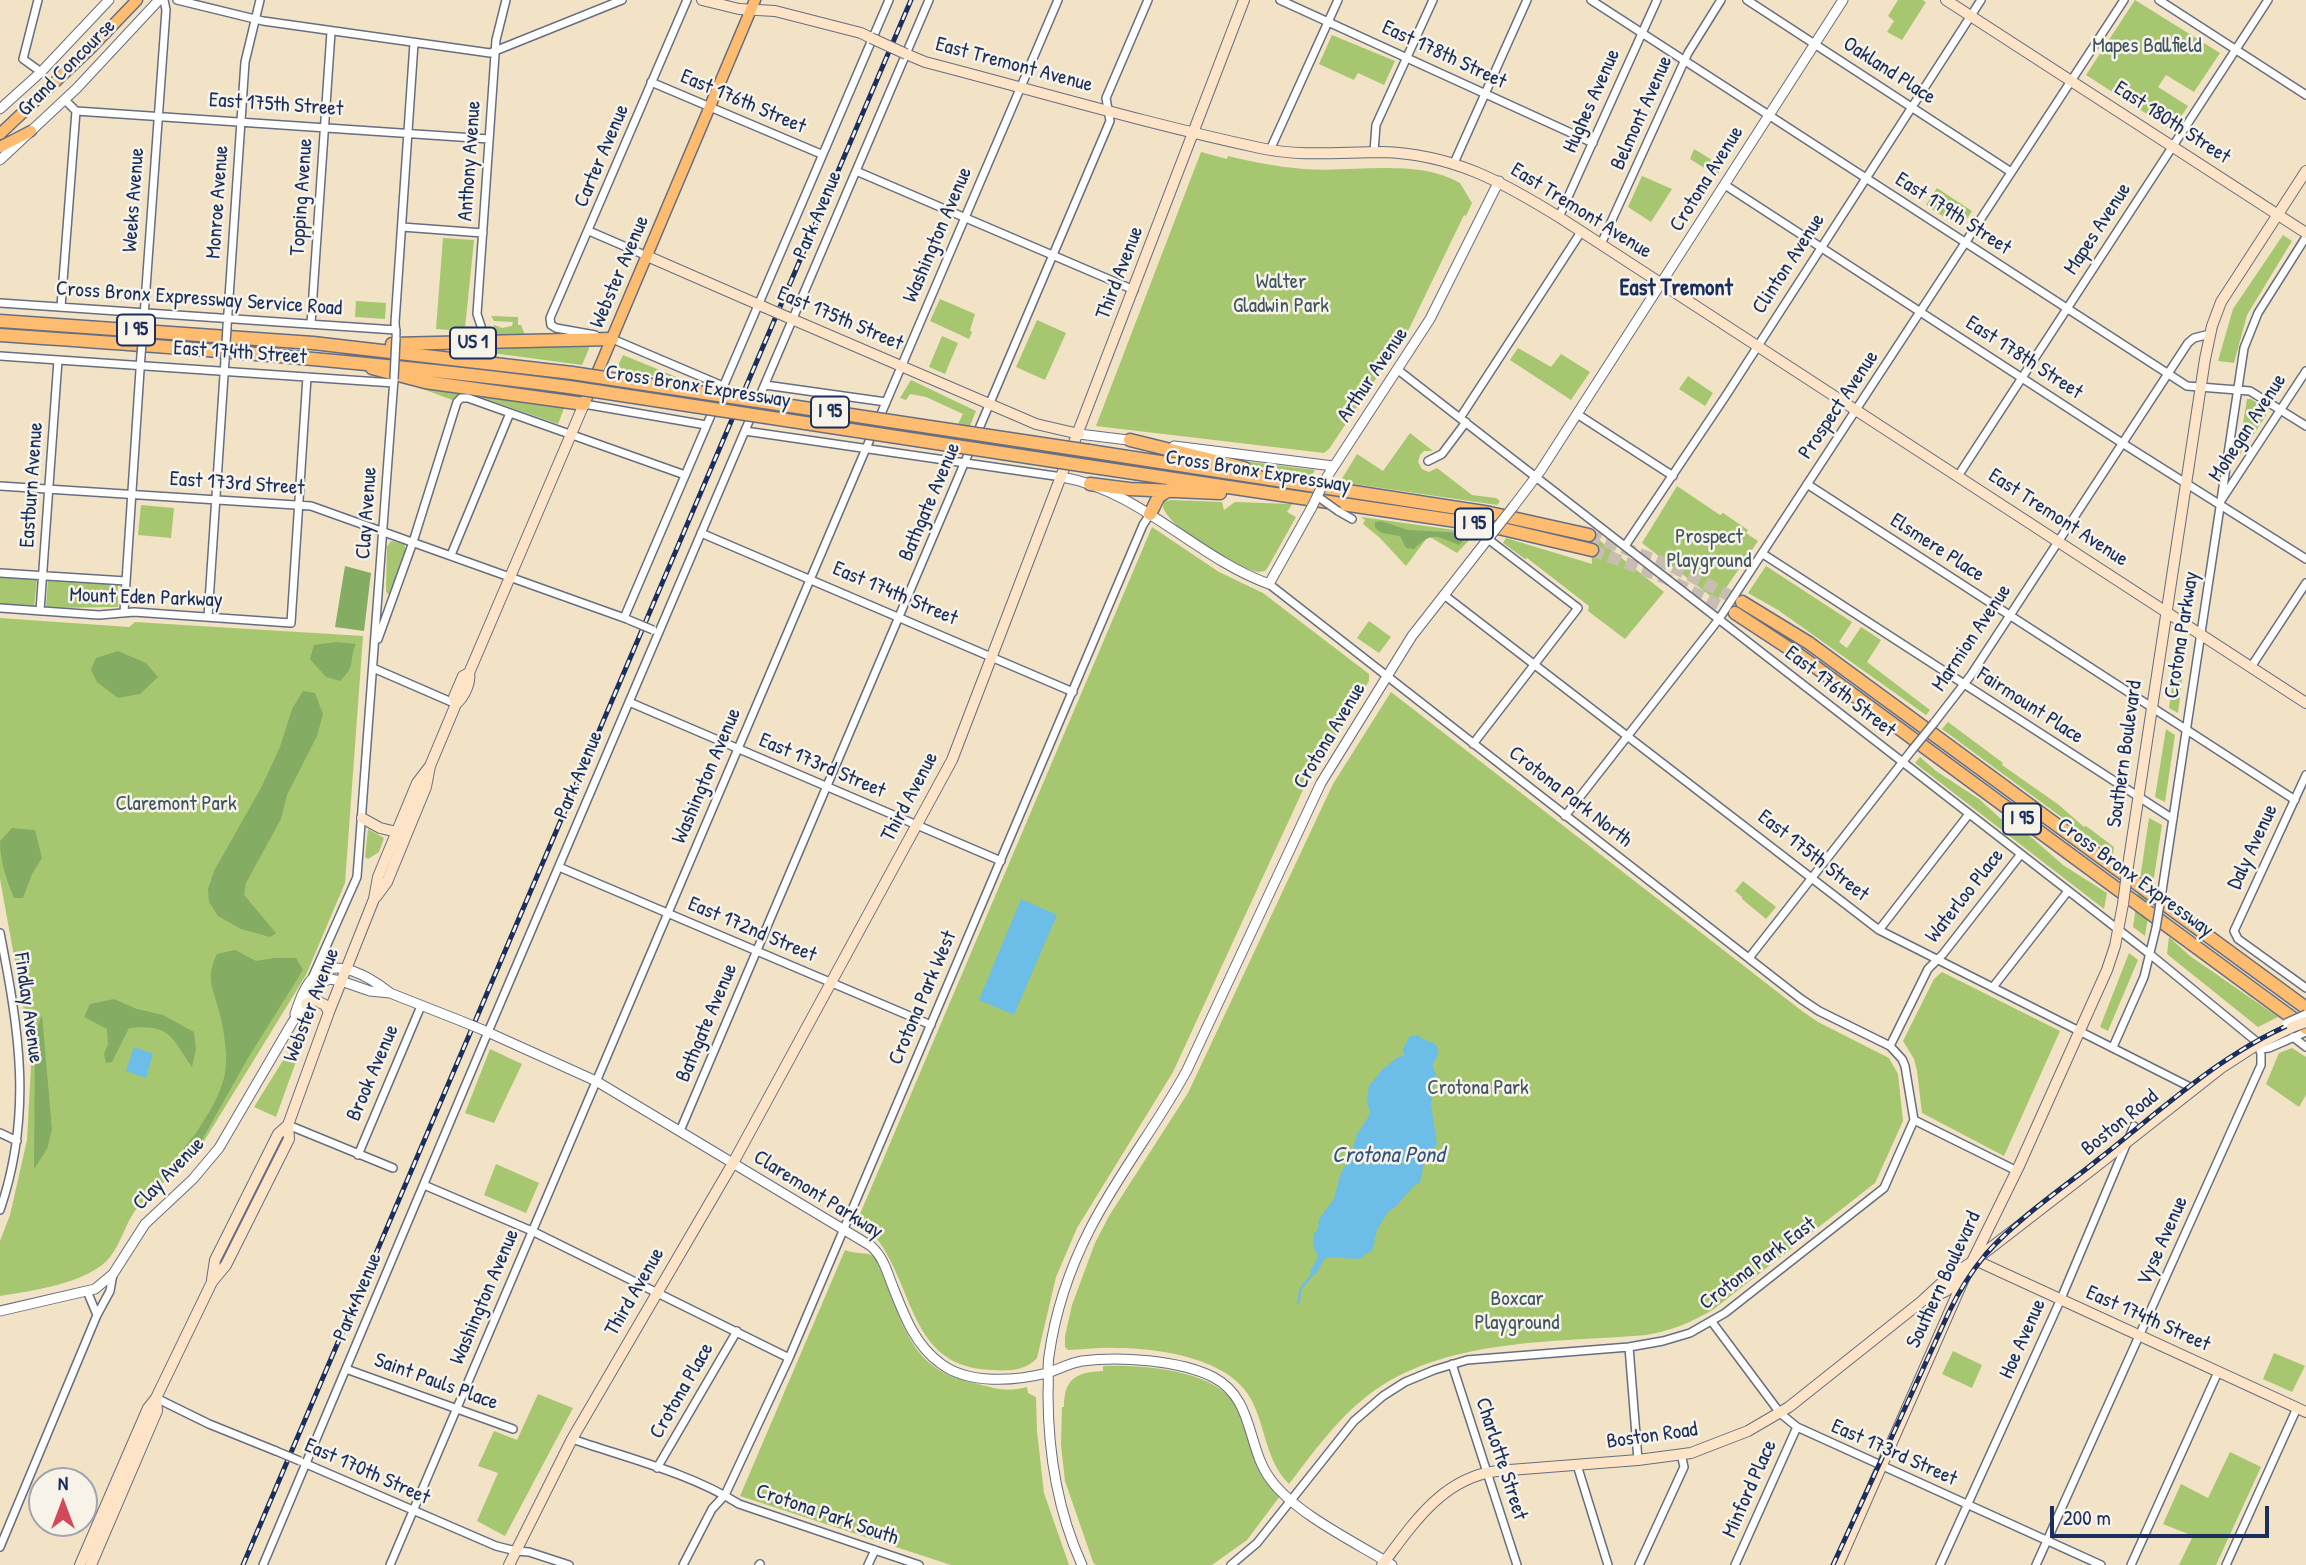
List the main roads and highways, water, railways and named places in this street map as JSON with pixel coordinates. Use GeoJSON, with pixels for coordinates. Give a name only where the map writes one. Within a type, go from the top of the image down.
{"type":"FeatureCollection","features":[{"type":"Feature","properties":{"kind":"highway","name":"Cross Bronx Expressway"},"geometry":{"type":"LineString","coordinates":[[0,321],[335,345],[572,373],[1513,517],[1589,535]]}},
{"type":"Feature","properties":{"kind":"highway","name":"Cross Bronx Expressway"},"geometry":{"type":"LineString","coordinates":[[0,335],[355,361],[569,387],[1502,528],[1592,550]]}},
{"type":"Feature","properties":{"kind":"highway","name":"US 1"},"geometry":{"type":"LineString","coordinates":[[335,345],[612,339]]}},
{"type":"Feature","properties":{"kind":"highway","name":"US 1"},"geometry":{"type":"LineString","coordinates":[[355,361],[378,371],[425,382],[584,404]]}},
{"type":"Feature","properties":{"kind":"highway"},"geometry":{"type":"LineString","coordinates":[[1130,440],[1302,484]]}},
{"type":"Feature","properties":{"kind":"highway"},"geometry":{"type":"LineString","coordinates":[[1090,484],[1123,489],[1294,497]]}},
{"type":"Feature","properties":{"kind":"highway"},"geometry":{"type":"LineString","coordinates":[[1150,514],[1159,496],[1170,490]]}},
{"type":"Feature","properties":{"kind":"highway","name":"Cross Bronx Expressway"},"geometry":{"type":"LineString","coordinates":[[2297,1030],[1739,607],[1809,643],[2306,1008]]}},
{"type":"Feature","properties":{"kind":"main road","name":"Grand Concourse"},"geometry":{"type":"LineString","coordinates":[[0,134],[90,49],[137,0]]}},
{"type":"Feature","properties":{"kind":"main road","name":"East Tremont Avenue"},"geometry":{"type":"LineString","coordinates":[[702,0],[754,4],[861,33],[925,62],[1270,150],[1324,155],[1374,152],[1416,155],[1454,163],[1499,181],[1601,244],[2306,702]]}},
{"type":"Feature","properties":{"kind":"main road","name":"Third Avenue"},"geometry":{"type":"LineString","coordinates":[[509,1565],[572,1439],[733,1163],[952,760],[1244,0]]}},
{"type":"Feature","properties":{"kind":"main road","name":"East 180th Street"},"geometry":{"type":"LineString","coordinates":[[1946,0],[2306,235]]}},
{"type":"Feature","properties":{"kind":"main road","name":"Webster Avenue"},"geometry":{"type":"LineString","coordinates":[[80,1565],[148,1408],[156,1398],[212,1282],[226,1265],[289,1139],[288,1125],[329,1012],[374,900],[387,882],[401,833],[426,787],[430,766],[456,704],[454,697],[458,687],[463,676],[469,673],[754,4]]}},
{"type":"Feature","properties":{"kind":"main road"},"geometry":{"type":"LineString","coordinates":[[0,147],[31,131]]}},
{"type":"Feature","properties":{"kind":"main road","name":"Southern Boulevard"},"geometry":{"type":"LineString","coordinates":[[1838,1565],[1964,1278],[2017,1171],[2107,970],[2123,904],[2210,334],[2221,302],[2306,171]]}},
{"type":"Feature","properties":{"kind":"main road","name":"East 175th Street"},"geometry":{"type":"LineString","coordinates":[[647,256],[990,405],[1042,426],[1079,434]]}},
{"type":"Feature","properties":{"kind":"main road"},"geometry":{"type":"LineString","coordinates":[[362,818],[380,828],[401,833]]}},
{"type":"Feature","properties":{"kind":"main road"},"geometry":{"type":"LineString","coordinates":[[306,1004],[315,1000],[325,1005],[329,1012]]}},
{"type":"Feature","properties":{"kind":"main road","name":"Boston Road"},"geometry":{"type":"LineString","coordinates":[[1386,1564],[1436,1498],[1464,1480],[1487,1472],[1682,1454],[1731,1439],[1780,1413],[1921,1302],[1947,1278],[1991,1248],[2194,1089],[2259,1047],[2297,1030],[2306,1022]]}},
{"type":"Feature","properties":{"kind":"main road"},"geometry":{"type":"LineString","coordinates":[[1991,1248],[1995,1234],[1994,1218]]}},
{"type":"Feature","properties":{"kind":"main road","name":"East 174th Street"},"geometry":{"type":"LineString","coordinates":[[1975,1260],[2302,1410]]}},
{"type":"Feature","properties":{"kind":"main road"},"geometry":{"type":"LineString","coordinates":[[1921,1302],[1964,1278]]}},
{"type":"Feature","properties":{"kind":"main road","name":"Webster Avenue"},"geometry":{"type":"LineString","coordinates":[[91,1565],[157,1411],[156,1398]]}},
{"type":"Feature","properties":{"kind":"water"},"geometry":{"type":"Polygon","coordinates":[[[1021,899],[1057,915],[1014,1015],[979,1000],[1021,899]]]}},
{"type":"Feature","properties":{"kind":"water","name":"Crotona Pond"},"geometry":{"type":"Polygon","coordinates":[[[1419,1035],[1435,1044],[1438,1052],[1433,1063],[1433,1070],[1436,1072],[1431,1104],[1437,1144],[1424,1163],[1420,1183],[1388,1212],[1377,1230],[1372,1251],[1358,1259],[1325,1258],[1316,1274],[1312,1275],[1310,1272],[1318,1257],[1313,1245],[1314,1234],[1318,1229],[1319,1219],[1334,1199],[1357,1134],[1370,1113],[1367,1101],[1369,1086],[1382,1070],[1398,1057],[1404,1056],[1402,1051],[1410,1036],[1419,1035]]]}},
{"type":"Feature","properties":{"kind":"water"},"geometry":{"type":"Polygon","coordinates":[[[134,1047],[153,1054],[146,1078],[126,1071],[134,1047]]]}},
{"type":"Feature","properties":{"kind":"waterway"},"geometry":{"type":"LineString","coordinates":[[1298,1303],[1301,1288],[1312,1275]]}},
{"type":"Feature","properties":{"kind":"tunnel"},"geometry":{"type":"LineString","coordinates":[[1589,535],[1671,566],[1742,602]]}},
{"type":"Feature","properties":{"kind":"tunnel"},"geometry":{"type":"LineString","coordinates":[[1592,550],[1665,578],[1735,613]]}},
{"type":"Feature","properties":{"kind":"railway"},"geometry":{"type":"LineString","coordinates":[[243,1565],[911,0]]}},
{"type":"Feature","properties":{"kind":"railway"},"geometry":{"type":"LineString","coordinates":[[1833,1565],[1949,1312],[1986,1254],[2027,1216],[2198,1080],[2250,1045],[2306,1018]]}},
{"type":"Feature","properties":{"kind":"district","name":"East Tremont"},"geometry":{"type":"Point","coordinates":[1676,289]}},
{"type":"Feature","properties":{"kind":"park label","name":"Mapes Ballfield"},"geometry":{"type":"Point","coordinates":[2147,46]}},
{"type":"Feature","properties":{"kind":"park label","name":"Walter Gladwin Park"},"geometry":{"type":"Point","coordinates":[1281,294]}},
{"type":"Feature","properties":{"kind":"park label","name":"Prospect Playground"},"geometry":{"type":"Point","coordinates":[1709,549]}},
{"type":"Feature","properties":{"kind":"park label","name":"Claremont Park"},"geometry":{"type":"Point","coordinates":[176,804]}},
{"type":"Feature","properties":{"kind":"park label","name":"Crotona Park"},"geometry":{"type":"Point","coordinates":[1478,1088]}},
{"type":"Feature","properties":{"kind":"park label","name":"Boxcar Playground"},"geometry":{"type":"Point","coordinates":[1517,1311]}}]}
